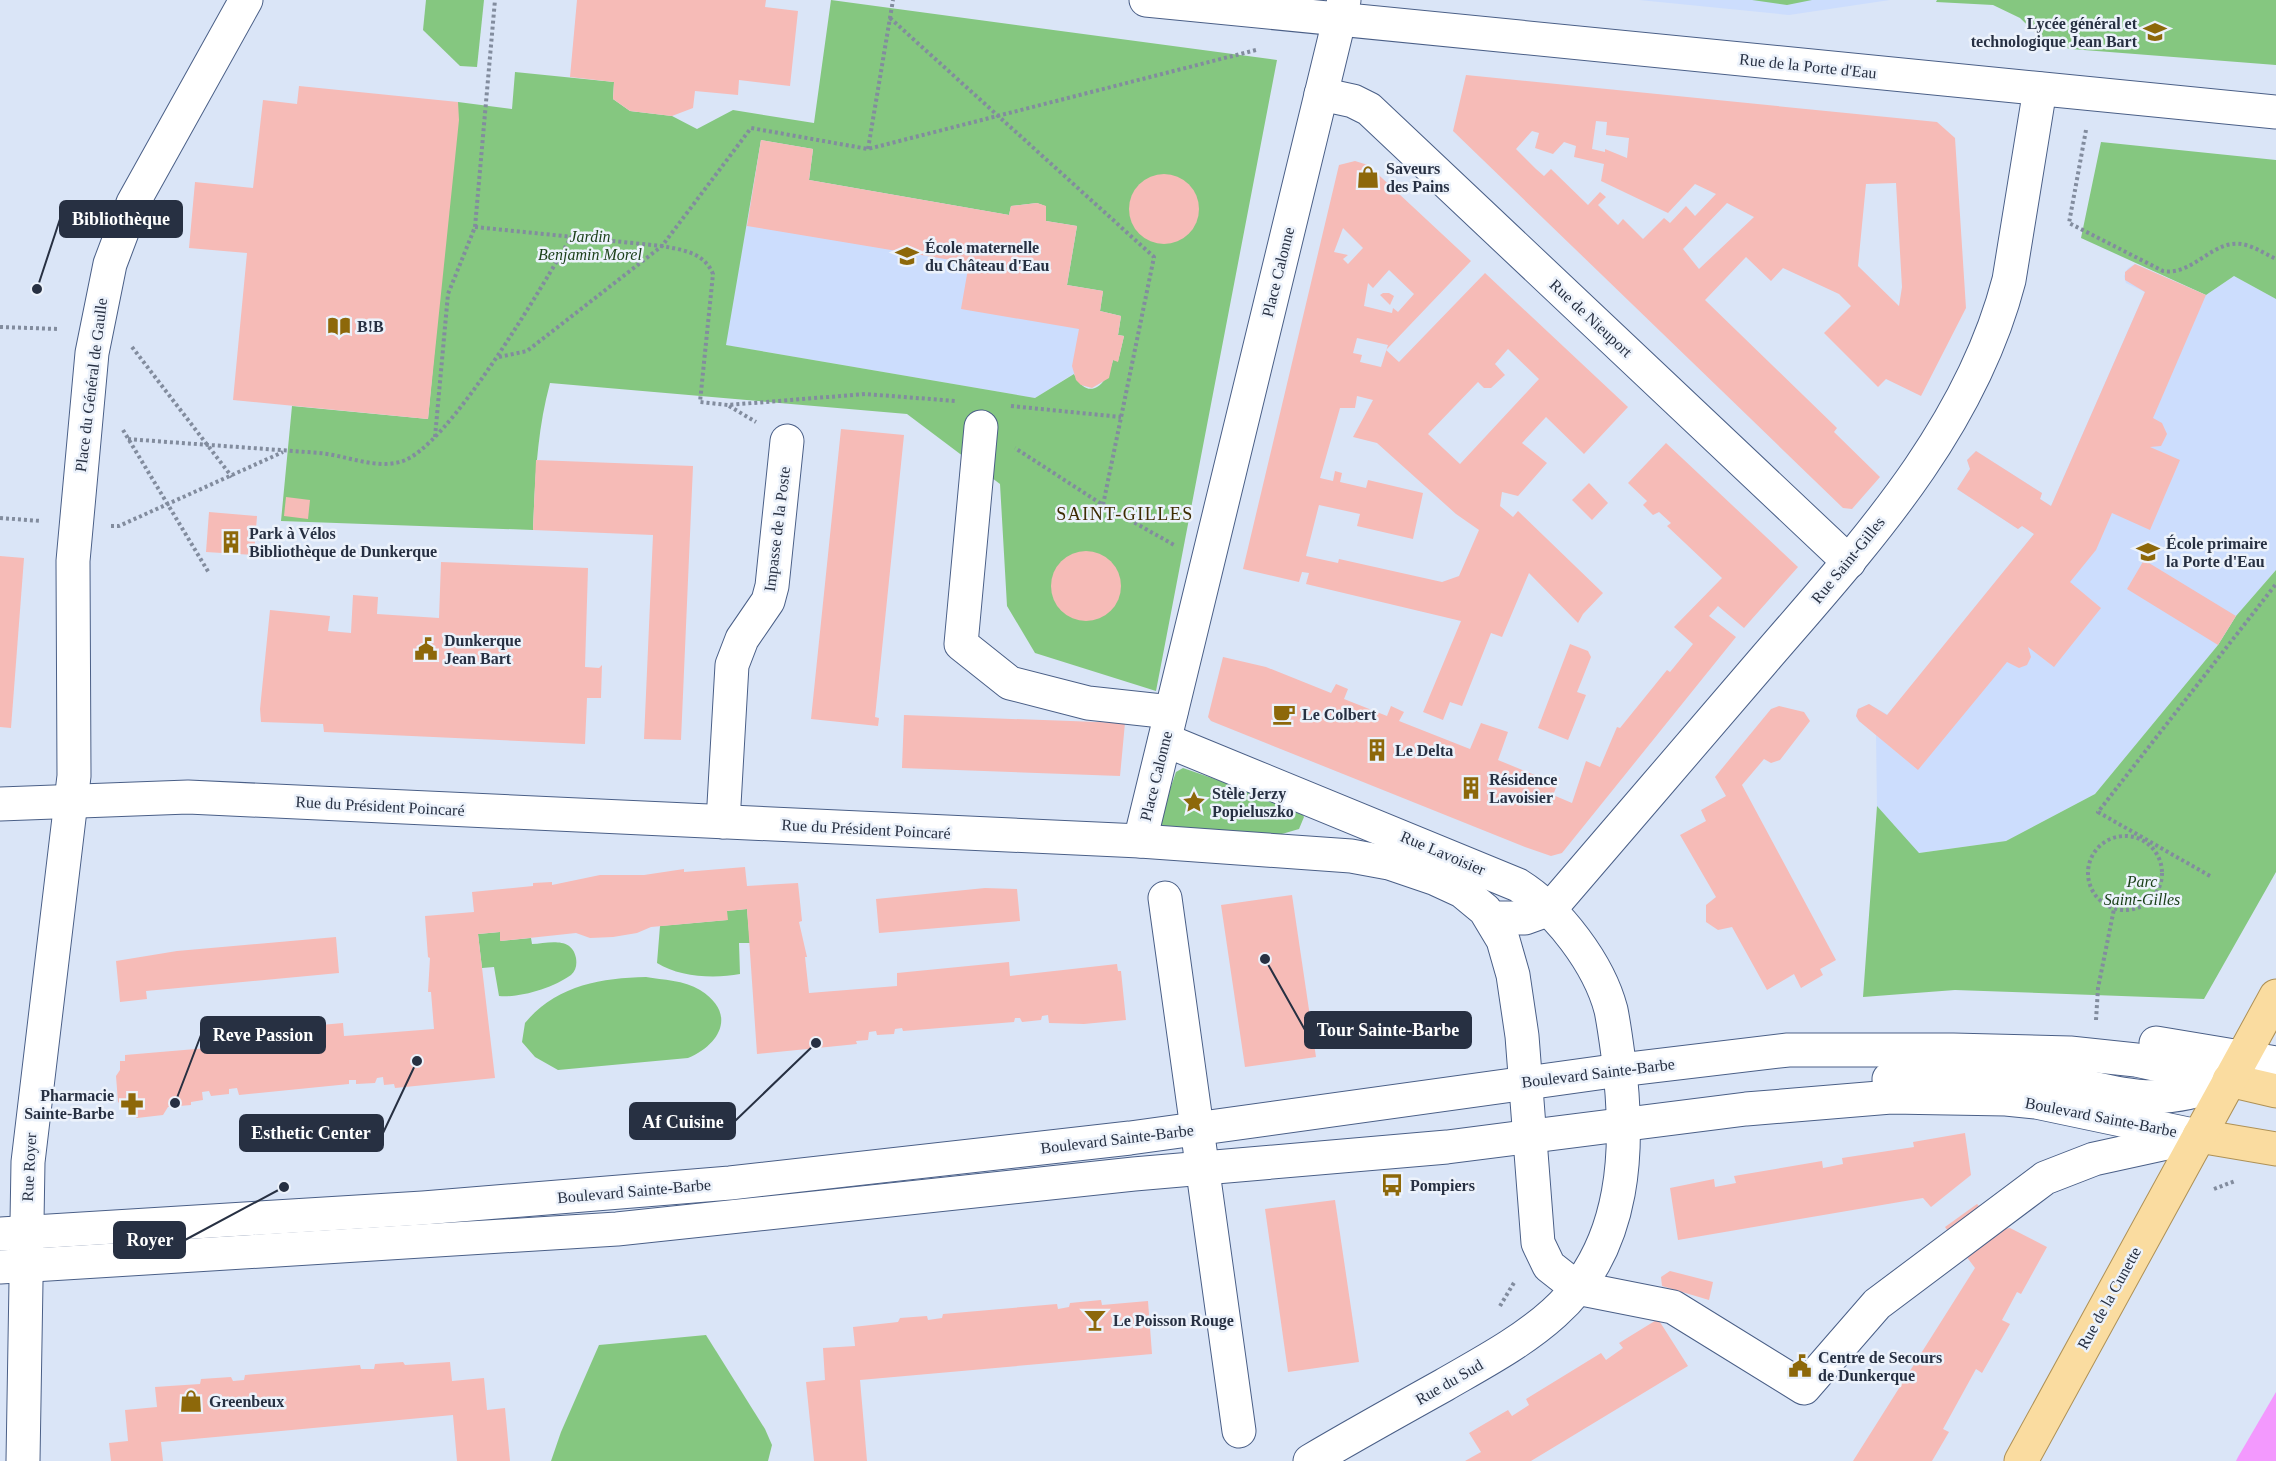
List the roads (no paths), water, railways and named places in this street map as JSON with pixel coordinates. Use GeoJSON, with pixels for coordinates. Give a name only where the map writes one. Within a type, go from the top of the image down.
{"type":"FeatureCollection","features":[{"type":"Feature","properties":{"kind":"main road","name":"Rue de la Cunette"},"geometry":{"type":"LineString","coordinates":[[2021,1461],[2276,996]]}},
{"type":"Feature","properties":{"kind":"main road","name":"Boulevard Sainte-Barbe"},"geometry":{"type":"LineString","coordinates":[[2236,1069],[2276,1091]]}},
{"type":"Feature","properties":{"kind":"main road","name":"Boulevard Sainte-Barbe"},"geometry":{"type":"LineString","coordinates":[[2199,1136],[2276,1149]]}},
{"type":"Feature","properties":{"kind":"street","name":"Place du Général de Gaulle"},"geometry":{"type":"LineString","coordinates":[[71,804],[75,748],[73,561],[90,375],[110,264],[133,203],[246,0]]}},
{"type":"Feature","properties":{"kind":"street"},"geometry":{"type":"LineString","coordinates":[[1146,0],[1341,10]]}},
{"type":"Feature","properties":{"kind":"street","name":"Rue de la Porte d'Eau"},"geometry":{"type":"LineString","coordinates":[[1341,10],[2040,89],[2276,112]]}},
{"type":"Feature","properties":{"kind":"street","name":"Place Calonne"},"geometry":{"type":"LineString","coordinates":[[1140,841],[1341,10]]}},
{"type":"Feature","properties":{"kind":"street","name":"Rue Saint-Gilles"},"geometry":{"type":"LineString","coordinates":[[1550,909],[1849,562],[1920,469],[1965,394],[1989,344],[2009,280],[2040,89]]}},
{"type":"Feature","properties":{"kind":"street","name":"Rue de Nieuport"},"geometry":{"type":"LineString","coordinates":[[1321,93],[1353,101],[1379,118],[1849,562]]}},
{"type":"Feature","properties":{"kind":"street","name":"Place Calonne"},"geometry":{"type":"LineString","coordinates":[[981,427],[961,644],[1010,683],[1168,726]]}},
{"type":"Feature","properties":{"kind":"street","name":"Impasse de la Poste"},"geometry":{"type":"LineString","coordinates":[[723,822],[732,664],[742,639],[768,601],[772,586],[787,441]]}},
{"type":"Feature","properties":{"kind":"street","name":"Rue Lavoisier"},"geometry":{"type":"LineString","coordinates":[[1168,726],[1530,892],[1567,928],[1604,990],[1613,1022],[1620,1070]]}},
{"type":"Feature","properties":{"kind":"street","name":"Rue du Président Poincaré"},"geometry":{"type":"LineString","coordinates":[[0,804],[71,804],[118,798],[189,797],[1140,841],[1378,860],[1449,884],[1477,903],[1491,918],[1503,940],[1514,975],[1532,1136]]}},
{"type":"Feature","properties":{"kind":"street","name":"Rue Royer"},"geometry":{"type":"LineString","coordinates":[[23,1461],[12,1425],[13,1233],[29,1142],[71,804]]}},
{"type":"Feature","properties":{"kind":"street"},"geometry":{"type":"LineString","coordinates":[[1165,897],[1239,1431]]}},
{"type":"Feature","properties":{"kind":"street"},"geometry":{"type":"LineString","coordinates":[[1491,918],[1525,918],[1550,909]]}},
{"type":"Feature","properties":{"kind":"street"},"geometry":{"type":"LineString","coordinates":[[1718,1057],[1881,1036],[1956,1034],[2095,1037],[2147,1041],[2236,1069],[2276,1063]]}},
{"type":"Feature","properties":{"kind":"street","name":"Boulevard Sainte-Barbe"},"geometry":{"type":"LineString","coordinates":[[13,1233],[616,1194],[896,1166],[1197,1129],[1718,1057],[1822,1049],[2070,1053],[2236,1069]]}},
{"type":"Feature","properties":{"kind":"street","name":"Boulevard Sainte-Barbe"},"geometry":{"type":"LineString","coordinates":[[1746,1109],[1849,1085],[1949,1072],[2035,1077],[2132,1097],[2154,1098],[2189,1095],[2236,1069]]}},
{"type":"Feature","properties":{"kind":"street","name":"Rue du Sud"},"geometry":{"type":"LineString","coordinates":[[1310,1461],[1515,1342],[1555,1312],[1577,1288],[1598,1254],[1617,1201],[1624,1160],[1625,1124],[1620,1070]]}},
{"type":"Feature","properties":{"kind":"street","name":"Boulevard Sainte-Barbe"},"geometry":{"type":"LineString","coordinates":[[14,1266],[617,1229],[1202,1168],[1447,1148],[1746,1109],[1891,1096],[2006,1098],[2080,1110],[2199,1136]]}},
{"type":"Feature","properties":{"kind":"street"},"geometry":{"type":"LineString","coordinates":[[1532,1136],[1540,1252],[1549,1266],[1577,1288],[1674,1307],[1804,1388],[1877,1304],[2045,1178],[2094,1159],[2199,1136]]}},
{"type":"Feature","properties":{"kind":"place","name":"Lycée général et technologique Jean Bart"},"geometry":{"type":"Point","coordinates":[2155,32]}},
{"type":"Feature","properties":{"kind":"place","name":"Saveurs des Pains"},"geometry":{"type":"Point","coordinates":[1368,177]}},
{"type":"Feature","properties":{"kind":"place","name":"École maternelle du Château d'Eau"},"geometry":{"type":"Point","coordinates":[907,256]}},
{"type":"Feature","properties":{"kind":"place","name":"Bibliothèque"},"geometry":{"type":"Point","coordinates":[37,289]}},
{"type":"Feature","properties":{"kind":"place","name":"B!B"},"geometry":{"type":"Point","coordinates":[339,326]}},
{"type":"Feature","properties":{"kind":"place","name":"Park à Vélos Bibliothèque de Dunkerque"},"geometry":{"type":"Point","coordinates":[231,542]}},
{"type":"Feature","properties":{"kind":"place","name":"École primaire la Porte d'Eau"},"geometry":{"type":"Point","coordinates":[2148,552]}},
{"type":"Feature","properties":{"kind":"place","name":"Dunkerque Jean Bart"},"geometry":{"type":"Point","coordinates":[426,649]}},
{"type":"Feature","properties":{"kind":"place","name":"Le Colbert"},"geometry":{"type":"Point","coordinates":[1284,714]}},
{"type":"Feature","properties":{"kind":"place","name":"Le Delta"},"geometry":{"type":"Point","coordinates":[1377,750]}},
{"type":"Feature","properties":{"kind":"place","name":"Résidence Lavoisier"},"geometry":{"type":"Point","coordinates":[1471,788]}},
{"type":"Feature","properties":{"kind":"place","name":"Stèle Jerzy Popieluszko"},"geometry":{"type":"Point","coordinates":[1194,802]}},
{"type":"Feature","properties":{"kind":"place","name":"Tour Sainte-Barbe"},"geometry":{"type":"Point","coordinates":[1265,959]}},
{"type":"Feature","properties":{"kind":"place","name":"Af Cuisine"},"geometry":{"type":"Point","coordinates":[816,1043]}},
{"type":"Feature","properties":{"kind":"place","name":"Esthetic Center"},"geometry":{"type":"Point","coordinates":[417,1061]}},
{"type":"Feature","properties":{"kind":"place","name":"Reve Passion"},"geometry":{"type":"Point","coordinates":[175,1103]}},
{"type":"Feature","properties":{"kind":"place","name":"Pharmacie Sainte-Barbe"},"geometry":{"type":"Point","coordinates":[132,1104]}},
{"type":"Feature","properties":{"kind":"place","name":"Pompiers"},"geometry":{"type":"Point","coordinates":[1392,1185]}},
{"type":"Feature","properties":{"kind":"place","name":"Royer"},"geometry":{"type":"Point","coordinates":[284,1187]}},
{"type":"Feature","properties":{"kind":"place","name":"Le Poisson Rouge"},"geometry":{"type":"Point","coordinates":[1095,1320]}},
{"type":"Feature","properties":{"kind":"place","name":"Centre de Secours de Dunkerque"},"geometry":{"type":"Point","coordinates":[1800,1366]}},
{"type":"Feature","properties":{"kind":"place","name":"Greenbeux"},"geometry":{"type":"Point","coordinates":[191,1401]}},
{"type":"Feature","properties":{"kind":"district","name":"SAINT-GILLES"},"geometry":{"type":"Point","coordinates":[1125,514]}},
{"type":"Feature","properties":{"kind":"park label","name":"Jardin Benjamin Morel"},"geometry":{"type":"Point","coordinates":[590,245]}},
{"type":"Feature","properties":{"kind":"park label","name":"Parc Saint-Gilles"},"geometry":{"type":"Point","coordinates":[2142,890]}}]}
